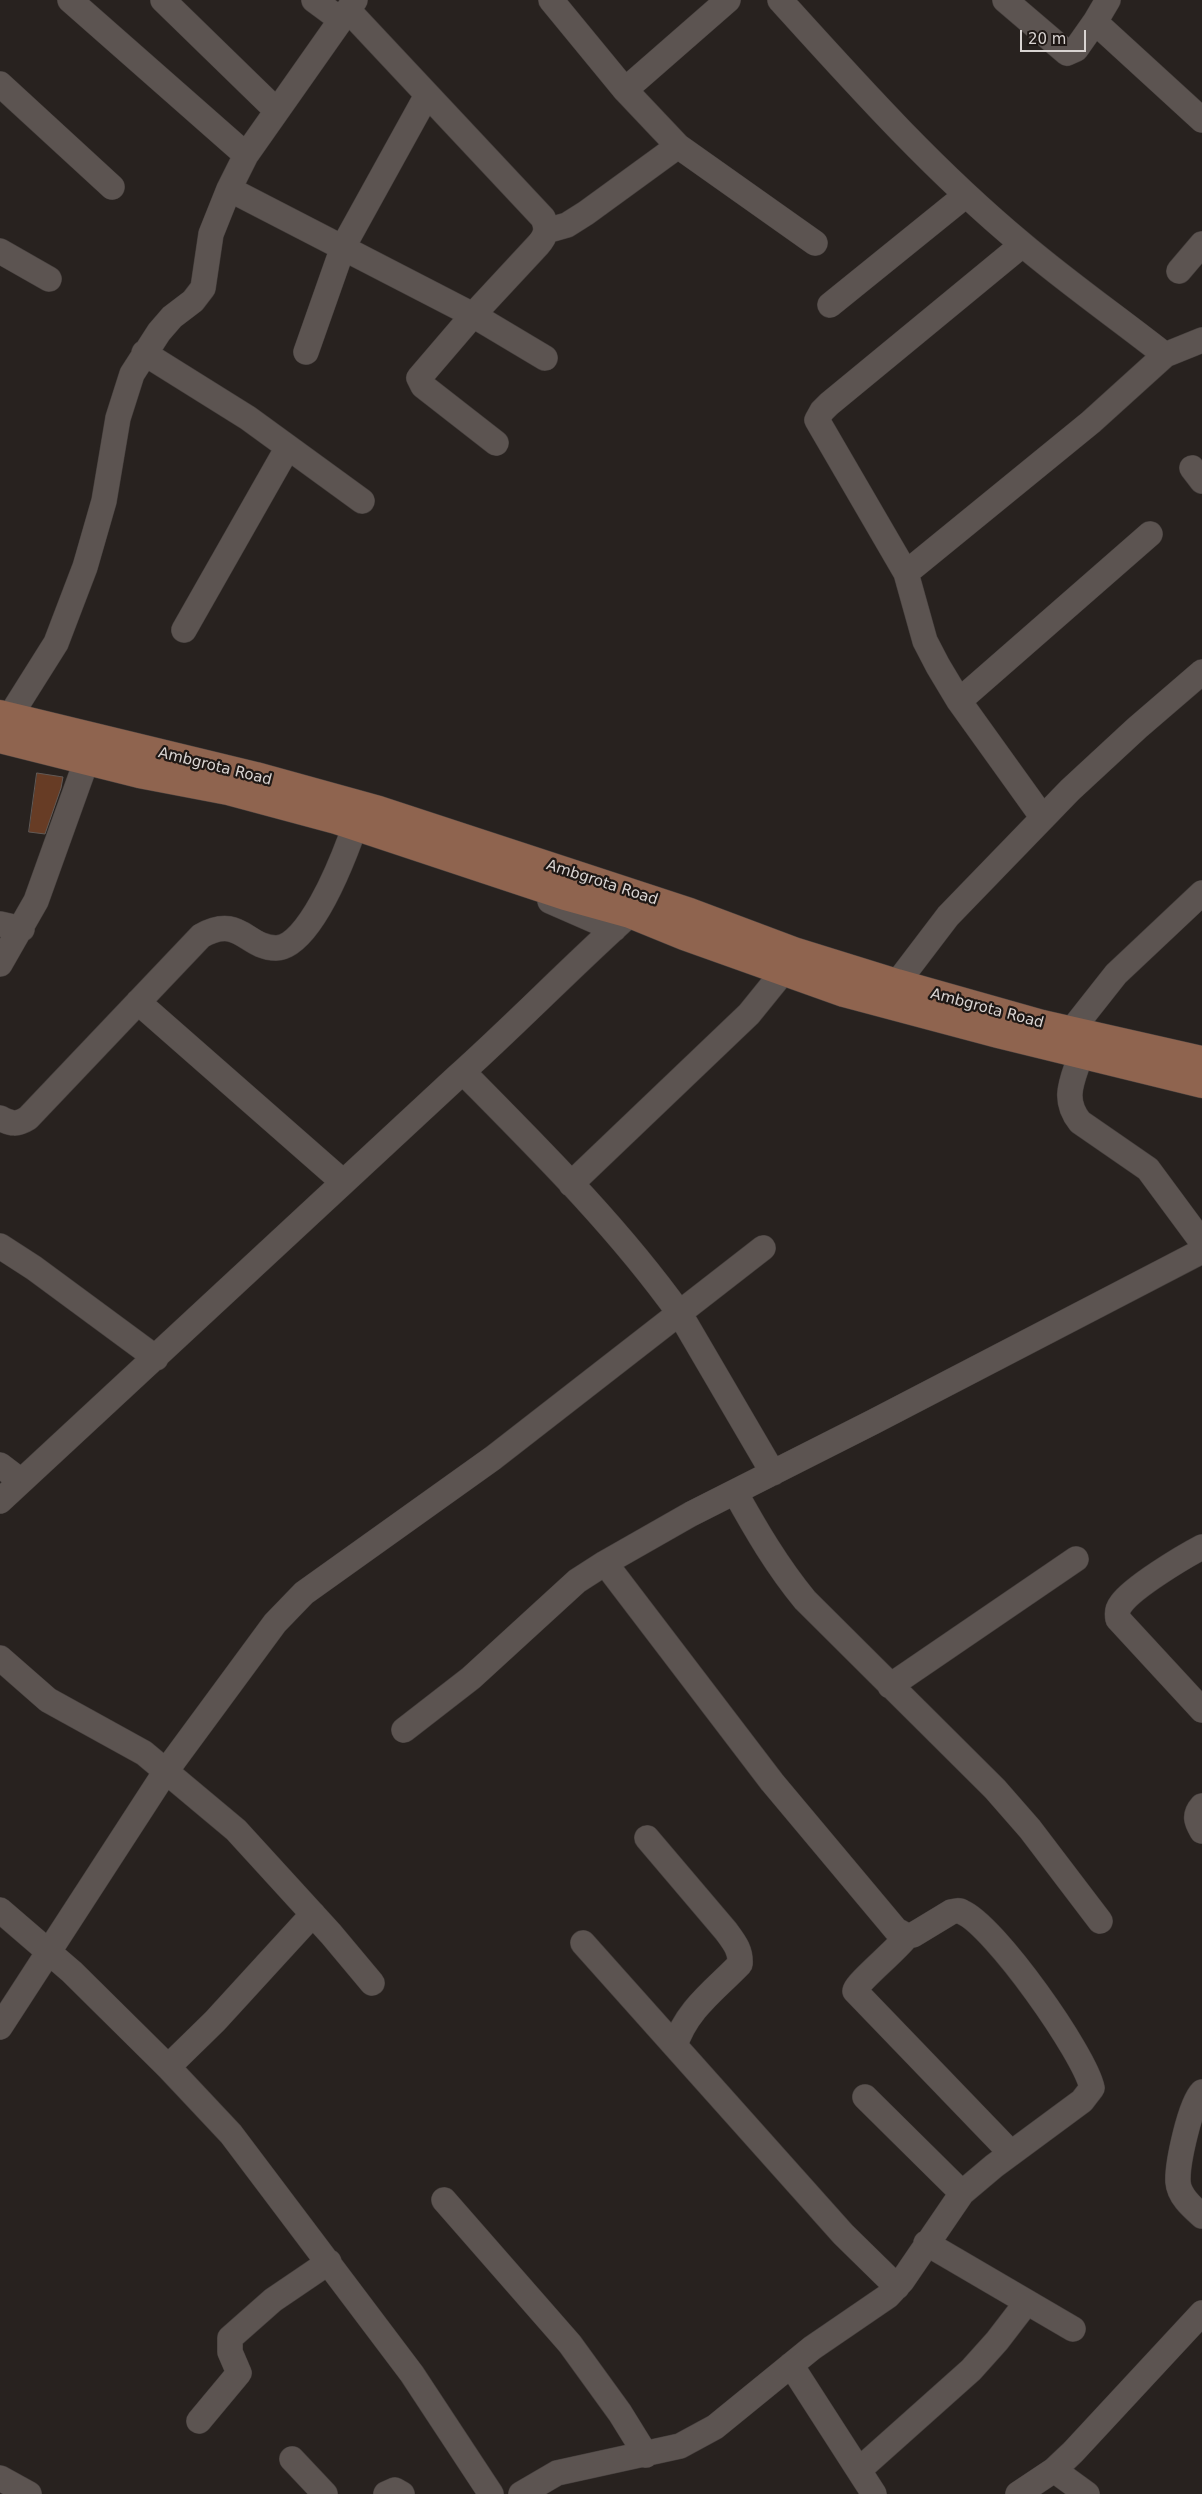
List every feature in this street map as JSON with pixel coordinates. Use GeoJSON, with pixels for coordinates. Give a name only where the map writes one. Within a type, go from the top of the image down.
{"type":"FeatureCollection","features":[{"type":"Feature","properties":{"kind":"main road"},"geometry":{"type":"LineString","coordinates":[[3,723],[139,774],[228,791],[327,817],[565,896],[622,922],[684,936],[783,972],[910,1011],[1076,1043],[1202,1084]]}},
{"type":"Feature","properties":{"kind":"main road","name":"Ambgrota Road"},"geometry":{"type":"LineString","coordinates":[[3,723],[256,776],[379,810],[690,912],[794,951],[897,983],[1076,1043],[1202,1060]]}},
{"type":"Feature","properties":{"kind":"street"},"geometry":{"type":"LineString","coordinates":[[70,0],[246,155]]}},
{"type":"Feature","properties":{"kind":"street"},"geometry":{"type":"LineString","coordinates":[[163,0],[276,111]]}},
{"type":"Feature","properties":{"kind":"street"},"geometry":{"type":"LineString","coordinates":[[314,0],[348,10],[543,218],[546,231],[538,246],[473,315],[419,380],[422,386],[496,444]]}},
{"type":"Feature","properties":{"kind":"street"},"geometry":{"type":"LineString","coordinates":[[551,0],[625,90],[678,146],[815,243]]}},
{"type":"Feature","properties":{"kind":"street"},"geometry":{"type":"LineString","coordinates":[[625,90],[728,0]]}},
{"type":"Feature","properties":{"kind":"street"},"geometry":{"type":"LineString","coordinates":[[780,0],[872,102],[966,194],[1022,245],[1165,355]]}},
{"type":"Feature","properties":{"kind":"street"},"geometry":{"type":"LineString","coordinates":[[1005,0],[1062,51],[1067,53],[1076,49],[1108,0]]}},
{"type":"Feature","properties":{"kind":"street"},"geometry":{"type":"LineString","coordinates":[[3,723],[47,659],[68,616],[85,567],[104,501],[123,399],[132,374],[144,353],[172,317],[193,301],[203,288],[211,234],[229,189],[246,155],[348,10]]}},
{"type":"Feature","properties":{"kind":"street"},"geometry":{"type":"LineString","coordinates":[[1095,22],[1202,120]]}},
{"type":"Feature","properties":{"kind":"street"},"geometry":{"type":"LineString","coordinates":[[0,84],[112,187]]}},
{"type":"Feature","properties":{"kind":"street"},"geometry":{"type":"LineString","coordinates":[[306,352],[343,247],[427,95]]}},
{"type":"Feature","properties":{"kind":"street"},"geometry":{"type":"LineString","coordinates":[[546,231],[568,224],[586,214],[678,146]]}},
{"type":"Feature","properties":{"kind":"street"},"geometry":{"type":"LineString","coordinates":[[229,189],[473,315],[545,358]]}},
{"type":"Feature","properties":{"kind":"street"},"geometry":{"type":"LineString","coordinates":[[830,306],[966,194]]}},
{"type":"Feature","properties":{"kind":"street"},"geometry":{"type":"LineString","coordinates":[[1179,271],[1202,244]]}},
{"type":"Feature","properties":{"kind":"street"},"geometry":{"type":"LineString","coordinates":[[1022,245],[830,404],[818,417],[819,427],[906,573],[925,641],[959,701],[1043,818]]}},
{"type":"Feature","properties":{"kind":"street"},"geometry":{"type":"LineString","coordinates":[[0,251],[49,279]]}},
{"type":"Feature","properties":{"kind":"street"},"geometry":{"type":"LineString","coordinates":[[906,573],[1070,440],[1165,355],[1202,340]]}},
{"type":"Feature","properties":{"kind":"street"},"geometry":{"type":"LineString","coordinates":[[144,353],[248,418],[362,501]]}},
{"type":"Feature","properties":{"kind":"street"},"geometry":{"type":"LineString","coordinates":[[184,630],[288,447]]}},
{"type":"Feature","properties":{"kind":"street"},"geometry":{"type":"LineString","coordinates":[[959,701],[1150,534]]}},
{"type":"Feature","properties":{"kind":"street"},"geometry":{"type":"LineString","coordinates":[[897,983],[948,916],[1043,818],[1137,728],[1202,672]]}},
{"type":"Feature","properties":{"kind":"street"},"geometry":{"type":"LineString","coordinates":[[0,751],[82,774],[304,822],[551,902],[622,922]]}},
{"type":"Feature","properties":{"kind":"street"},"geometry":{"type":"LineString","coordinates":[[0,964],[11,927],[39,893],[82,774]]}},
{"type":"Feature","properties":{"kind":"street"},"geometry":{"type":"LineString","coordinates":[[0,1118],[12,1124],[19,1123],[28,1118],[201,936],[211,930],[220,928],[238,931],[270,947],[277,948],[295,940],[318,906],[340,867],[351,837]]}},
{"type":"Feature","properties":{"kind":"street"},"geometry":{"type":"LineString","coordinates":[[1202,893],[1116,974],[1076,1043],[1068,1097],[1075,1116],[1080,1122],[1148,1170],[1202,1242]]}},
{"type":"Feature","properties":{"kind":"street"},"geometry":{"type":"LineString","coordinates":[[0,1500],[156,1358],[463,1072],[578,960],[622,922]]}},
{"type":"Feature","properties":{"kind":"street"},"geometry":{"type":"LineString","coordinates":[[571,1184],[749,1014],[783,972]]}},
{"type":"Feature","properties":{"kind":"street"},"geometry":{"type":"LineString","coordinates":[[138,1002],[343,1182]]}},
{"type":"Feature","properties":{"kind":"street"},"geometry":{"type":"LineString","coordinates":[[463,1072],[618,1234],[680,1314],[773,1473]]}},
{"type":"Feature","properties":{"kind":"street"},"geometry":{"type":"LineString","coordinates":[[0,1246],[34,1268],[156,1358]]}},
{"type":"Feature","properties":{"kind":"street"},"geometry":{"type":"LineString","coordinates":[[0,2027],[166,1771],[270,1630],[304,1593],[493,1458],[763,1248]]}},
{"type":"Feature","properties":{"kind":"street"},"geometry":{"type":"LineString","coordinates":[[404,1730],[471,1678],[577,1581],[605,1563],[690,1514],[1202,1251]]}},
{"type":"Feature","properties":{"kind":"street"},"geometry":{"type":"LineString","coordinates":[[0,1465],[21,1481]]}},
{"type":"Feature","properties":{"kind":"street"},"geometry":{"type":"LineString","coordinates":[[735,1492],[785,1576],[805,1600],[955,1749],[1018,1816],[1100,1921]]}},
{"type":"Feature","properties":{"kind":"street"},"geometry":{"type":"LineString","coordinates":[[1202,1547],[1130,1594],[1120,1605],[1116,1613],[1118,1619],[1202,1710]]}},
{"type":"Feature","properties":{"kind":"street"},"geometry":{"type":"LineString","coordinates":[[890,1686],[1076,1559]]}},
{"type":"Feature","properties":{"kind":"street"},"geometry":{"type":"LineString","coordinates":[[605,1563],[772,1782],[890,1924],[896,1930],[908,1936]]}},
{"type":"Feature","properties":{"kind":"street"},"geometry":{"type":"LineString","coordinates":[[0,1658],[48,1700],[144,1753],[236,1830],[372,1983]]}},
{"type":"Feature","properties":{"kind":"street"},"geometry":{"type":"LineString","coordinates":[[1202,1806],[1196,1815],[1196,1820],[1202,1831]]}},
{"type":"Feature","properties":{"kind":"street"},"geometry":{"type":"LineString","coordinates":[[648,1838],[726,1931],[736,1945],[740,1956],[740,1964],[704,1997],[690,2015],[680,2029],[675,2046]]}},
{"type":"Feature","properties":{"kind":"street"},"geometry":{"type":"LineString","coordinates":[[0,1910],[72,1972],[168,2067],[231,2134],[412,2374],[491,2494]]}},
{"type":"Feature","properties":{"kind":"street"},"geometry":{"type":"LineString","coordinates":[[521,2494],[557,2473],[680,2446],[701,2436],[791,2365],[888,2296],[897,2287],[962,2194],[1012,2153],[1088,2096],[1092,2088],[1091,2083],[1080,2058],[1026,1977],[973,1919],[963,1912],[951,1912],[908,1936],[891,1955],[858,1983],[855,1991],[1012,2153]]}},
{"type":"Feature","properties":{"kind":"street"},"geometry":{"type":"LineString","coordinates":[[168,2067],[215,2021],[312,1914]]}},
{"type":"Feature","properties":{"kind":"street"},"geometry":{"type":"LineString","coordinates":[[583,1942],[844,2234],[897,2287]]}},
{"type":"Feature","properties":{"kind":"street"},"geometry":{"type":"LineString","coordinates":[[1202,2092],[1194,2104],[1178,2182],[1187,2202],[1202,2216]]}},
{"type":"Feature","properties":{"kind":"street"},"geometry":{"type":"LineString","coordinates":[[865,2098],[962,2194]]}},
{"type":"Feature","properties":{"kind":"street"},"geometry":{"type":"LineString","coordinates":[[444,2200],[570,2344],[620,2413],[646,2454]]}},
{"type":"Feature","properties":{"kind":"street"},"geometry":{"type":"LineString","coordinates":[[926,2243],[1073,2329]]}},
{"type":"Feature","properties":{"kind":"street"},"geometry":{"type":"LineString","coordinates":[[199,2421],[237,2379],[239,2373],[230,2352],[230,2338],[273,2300],[329,2262]]}},
{"type":"Feature","properties":{"kind":"street"},"geometry":{"type":"LineString","coordinates":[[859,2470],[971,2370],[997,2341],[1027,2302]]}},
{"type":"Feature","properties":{"kind":"street"},"geometry":{"type":"LineString","coordinates":[[1018,2494],[1054,2470],[1202,2314]]}},
{"type":"Feature","properties":{"kind":"street"},"geometry":{"type":"LineString","coordinates":[[791,2365],[874,2494]]}},
{"type":"Feature","properties":{"kind":"street"},"geometry":{"type":"LineString","coordinates":[[292,2459],[325,2494]]}},
{"type":"Feature","properties":{"kind":"street"},"geometry":{"type":"LineString","coordinates":[[1054,2470],[1087,2494]]}},
{"type":"Feature","properties":{"kind":"street"},"geometry":{"type":"LineString","coordinates":[[0,2478],[29,2494]]}},
{"type":"Feature","properties":{"kind":"street"},"geometry":{"type":"LineString","coordinates":[[386,2494],[395,2490],[402,2494]]}},
{"type":"Feature","properties":{"kind":"building"},"geometry":{"type":"Polygon","coordinates":[[[37,773],[63,777],[45,834],[29,832],[37,773]]]}}]}
